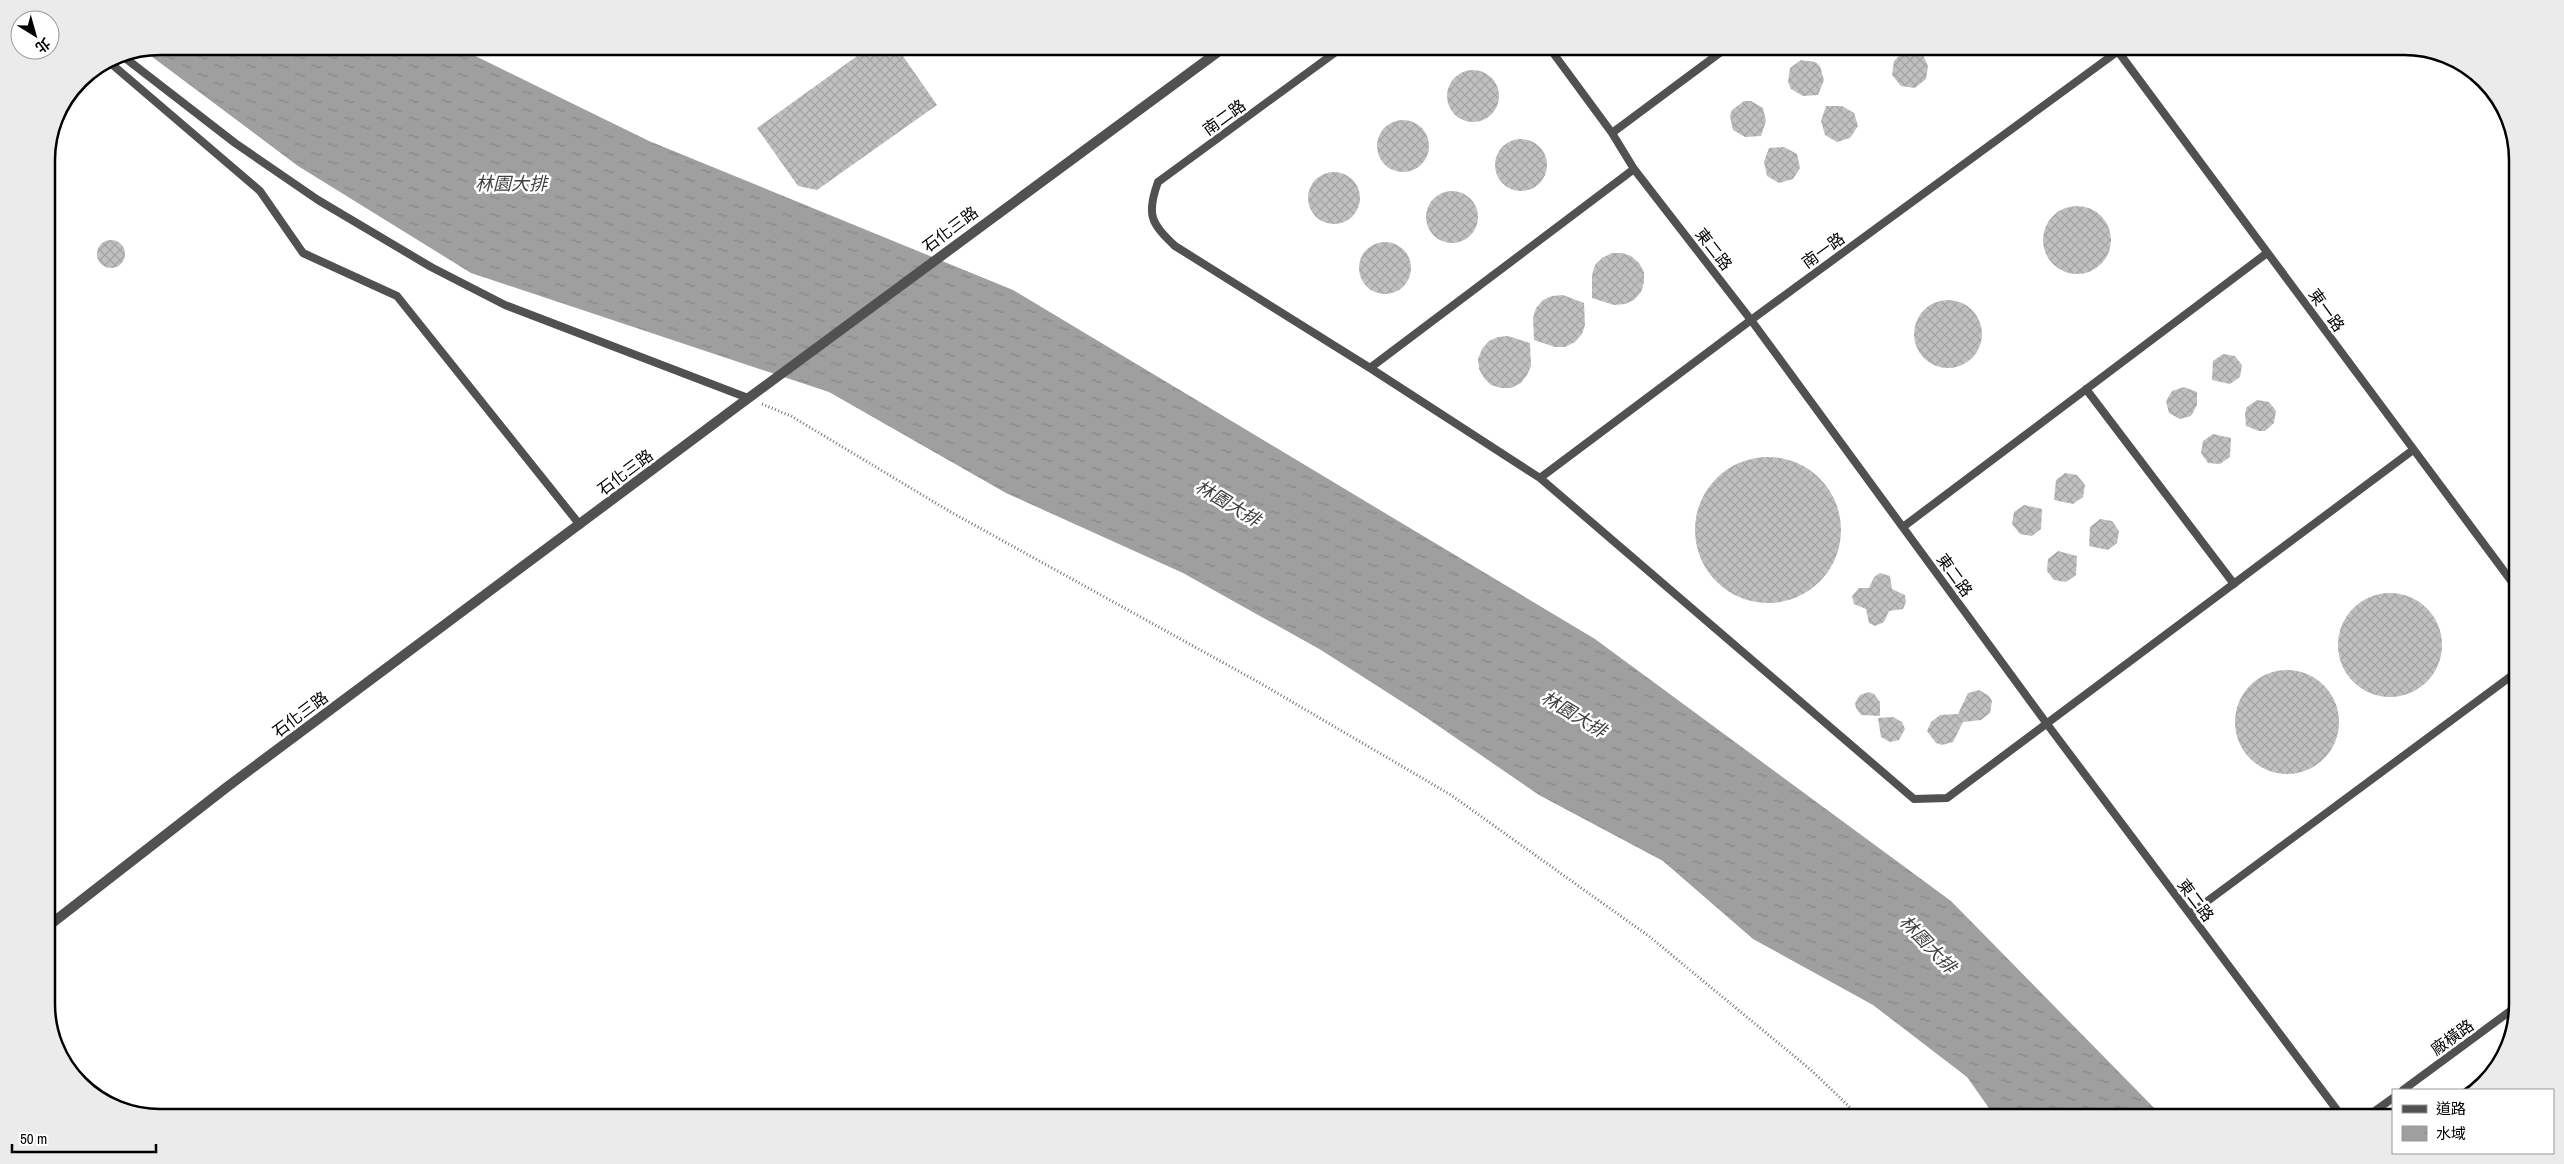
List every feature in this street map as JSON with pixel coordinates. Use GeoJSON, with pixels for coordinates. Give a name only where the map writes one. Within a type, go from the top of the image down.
{"type":"FeatureCollection","features":[{"type":"Feature","properties":{"kind":"street","name":"石化三路"},"geometry":{"type":"LineString","coordinates":[[55,920],[242,776],[748,398],[987,220],[1214,55]]}},
{"type":"Feature","properties":{"kind":"lane","name":"南二路"},"geometry":{"type":"LineString","coordinates":[[1332,55],[1158,182],[1150,203],[1156,228],[1175,246],[1370,368]]}},
{"type":"Feature","properties":{"kind":"lane","name":"東二路"},"geometry":{"type":"LineString","coordinates":[[1555,55],[1612,133],[1634,168],[1750,320],[2047,724],[2336,1109]]}},
{"type":"Feature","properties":{"kind":"lane"},"geometry":{"type":"LineString","coordinates":[[1612,133],[1717,55]]}},
{"type":"Feature","properties":{"kind":"lane","name":"南一路"},"geometry":{"type":"LineString","coordinates":[[1540,478],[2108,55]]}},
{"type":"Feature","properties":{"kind":"lane","name":"東一路"},"geometry":{"type":"LineString","coordinates":[[2120,55],[2509,578]]}},
{"type":"Feature","properties":{"kind":"lane"},"geometry":{"type":"LineString","coordinates":[[128,61],[235,144],[318,200],[431,267],[505,305],[748,398]]}},
{"type":"Feature","properties":{"kind":"lane"},"geometry":{"type":"LineString","coordinates":[[114,66],[260,191],[303,253],[397,296],[580,525]]}},
{"type":"Feature","properties":{"kind":"lane"},"geometry":{"type":"LineString","coordinates":[[1634,168],[1370,368],[1540,478],[1914,798],[1947,798],[2413,450]]}},
{"type":"Feature","properties":{"kind":"lane"},"geometry":{"type":"LineString","coordinates":[[1903,527],[2267,253]]}},
{"type":"Feature","properties":{"kind":"lane"},"geometry":{"type":"LineString","coordinates":[[2086,389],[2234,584]]}},
{"type":"Feature","properties":{"kind":"lane"},"geometry":{"type":"LineString","coordinates":[[2190,914],[2509,678]]}},
{"type":"Feature","properties":{"kind":"lane","name":"廠橫路"},"geometry":{"type":"LineString","coordinates":[[2404,1089],[2508,1012]]}},
{"type":"Feature","properties":{"kind":"lane"},"geometry":{"type":"LineString","coordinates":[[2378,1109],[2392,1099]]}},
{"type":"Feature","properties":{"kind":"path"},"geometry":{"type":"LineString","coordinates":[[748,398],[790,416],[949,511],[1260,683],[1451,795],[1650,937],[1811,1070],[1852,1109]]}},
{"type":"Feature","properties":{"kind":"water","name":"林園大排"},"geometry":{"type":"Polygon","coordinates":[[[473,55],[649,141],[1013,290],[1595,639],[1951,901],[2155,1109],[1990,1109],[1967,1077],[1873,1005],[1753,939],[1663,861],[1539,795],[1421,714],[1321,650],[1183,573],[1006,493],[829,392],[471,273],[298,166],[151,56],[473,55]]]}},
{"type":"Feature","properties":{"kind":"building"},"geometry":{"type":"Polygon","coordinates":[[[858,55],[902,55],[937,105],[817,190],[798,186],[757,128],[858,55]]]}},
{"type":"Feature","properties":{"kind":"building"},"geometry":{"type":"Polygon","coordinates":[[[1923,55],[1928,66],[1926,79],[1915,88],[1901,86],[1892,75],[1894,61],[1899,56],[1923,55]]]}},
{"type":"Feature","properties":{"kind":"building"},"geometry":{"type":"Polygon","coordinates":[[[1801,60],[1815,62],[1820,66],[1824,80],[1818,95],[1803,96],[1791,89],[1788,82],[1790,68],[1801,60]]]}},
{"type":"Feature","properties":{"kind":"building"},"geometry":{"type":"Polygon","coordinates":[[[1468,70],[1478,70],[1488,74],[1495,81],[1499,96],[1495,111],[1488,118],[1478,122],[1468,122],[1458,118],[1451,111],[1447,101],[1447,91],[1451,81],[1458,74],[1468,70]]]}},
{"type":"Feature","properties":{"kind":"building"},"geometry":{"type":"Polygon","coordinates":[[[1744,101],[1751,101],[1763,108],[1766,121],[1761,136],[1745,137],[1733,130],[1730,116],[1732,110],[1744,101]]]}},
{"type":"Feature","properties":{"kind":"building"},"geometry":{"type":"Polygon","coordinates":[[[1826,106],[1842,106],[1854,113],[1858,126],[1850,138],[1837,142],[1825,135],[1821,121],[1826,106]]]}},
{"type":"Feature","properties":{"kind":"building"},"geometry":{"type":"Polygon","coordinates":[[[1398,120],[1408,120],[1418,124],[1425,131],[1429,146],[1425,161],[1418,168],[1408,172],[1398,172],[1388,168],[1381,161],[1377,151],[1377,141],[1381,131],[1388,124],[1398,120]]]}},
{"type":"Feature","properties":{"kind":"building"},"geometry":{"type":"Polygon","coordinates":[[[1516,139],[1526,139],[1536,143],[1543,150],[1547,165],[1543,180],[1536,187],[1526,191],[1516,191],[1506,187],[1499,180],[1495,170],[1495,160],[1499,150],[1506,143],[1516,139]]]}},
{"type":"Feature","properties":{"kind":"building"},"geometry":{"type":"Polygon","coordinates":[[[1784,147],[1797,154],[1800,168],[1793,179],[1779,183],[1767,176],[1764,162],[1769,148],[1784,147]]]}},
{"type":"Feature","properties":{"kind":"building"},"geometry":{"type":"Polygon","coordinates":[[[1329,172],[1339,172],[1353,179],[1360,193],[1360,203],[1353,217],[1339,224],[1329,224],[1319,220],[1312,213],[1308,203],[1308,193],[1312,183],[1319,176],[1329,172]]]}},
{"type":"Feature","properties":{"kind":"building"},"geometry":{"type":"Polygon","coordinates":[[[1447,191],[1457,191],[1471,198],[1478,212],[1478,222],[1471,236],[1457,243],[1447,243],[1437,239],[1430,232],[1426,222],[1426,212],[1430,202],[1437,195],[1447,191]]]}},
{"type":"Feature","properties":{"kind":"building"},"geometry":{"type":"Polygon","coordinates":[[[2077,206],[2090,209],[2101,216],[2108,227],[2111,240],[2108,253],[2101,264],[2090,271],[2077,274],[2064,271],[2053,264],[2046,253],[2043,240],[2046,227],[2053,216],[2064,209],[2077,206]]]}},
{"type":"Feature","properties":{"kind":"building"},"geometry":{"type":"Polygon","coordinates":[[[111,240],[121,244],[125,254],[121,264],[111,268],[101,264],[97,254],[101,244],[111,240]]]}},
{"type":"Feature","properties":{"kind":"building"},"geometry":{"type":"Polygon","coordinates":[[[1380,242],[1390,242],[1400,246],[1407,253],[1411,268],[1407,283],[1400,290],[1390,294],[1380,294],[1370,290],[1363,283],[1359,273],[1359,263],[1363,253],[1370,246],[1380,242]]]}},
{"type":"Feature","properties":{"kind":"building"},"geometry":{"type":"Polygon","coordinates":[[[1612,253],[1622,253],[1631,256],[1639,263],[1644,272],[1641,292],[1634,300],[1625,304],[1614,305],[1592,298],[1592,275],[1595,265],[1602,258],[1612,253]]]}},
{"type":"Feature","properties":{"kind":"building"},"geometry":{"type":"Polygon","coordinates":[[[1563,295],[1584,303],[1585,325],[1582,334],[1575,342],[1565,347],[1555,347],[1534,340],[1533,318],[1536,308],[1543,300],[1552,296],[1563,295]]]}},
{"type":"Feature","properties":{"kind":"building"},"geometry":{"type":"Polygon","coordinates":[[[1948,300],[1961,303],[1972,310],[1979,321],[1982,334],[1979,347],[1972,358],[1961,365],[1948,368],[1935,365],[1924,358],[1917,347],[1914,334],[1917,321],[1924,310],[1935,303],[1948,300]]]}},
{"type":"Feature","properties":{"kind":"building"},"geometry":{"type":"Polygon","coordinates":[[[1508,336],[1530,343],[1531,366],[1521,383],[1511,388],[1501,388],[1491,385],[1484,378],[1479,369],[1478,359],[1482,349],[1489,341],[1498,337],[1508,336]]]}},
{"type":"Feature","properties":{"kind":"building"},"geometry":{"type":"Polygon","coordinates":[[[2223,354],[2235,356],[2242,365],[2240,377],[2230,384],[2212,380],[2213,361],[2223,354]]]}},
{"type":"Feature","properties":{"kind":"building"},"geometry":{"type":"Polygon","coordinates":[[[2184,387],[2197,392],[2197,405],[2191,416],[2180,419],[2169,413],[2166,401],[2172,391],[2184,387]]]}},
{"type":"Feature","properties":{"kind":"building"},"geometry":{"type":"Polygon","coordinates":[[[2257,400],[2269,402],[2276,411],[2274,423],[2265,431],[2259,431],[2246,426],[2245,413],[2247,407],[2257,400]]]}},
{"type":"Feature","properties":{"kind":"building"},"geometry":{"type":"Polygon","coordinates":[[[2213,434],[2231,438],[2230,457],[2220,464],[2208,463],[2201,453],[2203,441],[2213,434]]]}},
{"type":"Feature","properties":{"kind":"building"},"geometry":{"type":"Polygon","coordinates":[[[1768,457],[1796,463],[1808,469],[1819,479],[1829,490],[1835,502],[1841,530],[1835,558],[1829,570],[1819,581],[1808,591],[1796,597],[1768,603],[1740,597],[1728,591],[1717,581],[1707,570],[1701,558],[1695,530],[1701,502],[1707,490],[1717,479],[1728,469],[1740,463],[1768,457]]]}},
{"type":"Feature","properties":{"kind":"building"},"geometry":{"type":"Polygon","coordinates":[[[2065,473],[2077,475],[2085,485],[2083,497],[2073,504],[2054,500],[2056,480],[2065,473]]]}},
{"type":"Feature","properties":{"kind":"building"},"geometry":{"type":"Polygon","coordinates":[[[2024,505],[2042,509],[2041,529],[2032,536],[2020,534],[2012,524],[2014,512],[2024,505]]]}},
{"type":"Feature","properties":{"kind":"building"},"geometry":{"type":"Polygon","coordinates":[[[2100,519],[2112,521],[2119,531],[2117,543],[2108,550],[2089,546],[2090,527],[2100,519]]]}},
{"type":"Feature","properties":{"kind":"building"},"geometry":{"type":"Polygon","coordinates":[[[2058,551],[2077,556],[2076,575],[2066,582],[2054,580],[2047,571],[2048,559],[2058,551]]]}},
{"type":"Feature","properties":{"kind":"building"},"geometry":{"type":"Polygon","coordinates":[[[1880,573],[1890,576],[1892,589],[1905,595],[1906,602],[1903,609],[1889,611],[1884,622],[1875,626],[1869,623],[1866,609],[1854,604],[1852,596],[1859,588],[1869,588],[1874,577],[1880,573]]]}},
{"type":"Feature","properties":{"kind":"building"},"geometry":{"type":"Polygon","coordinates":[[[2390,593],[2410,597],[2427,608],[2438,625],[2442,645],[2438,665],[2427,682],[2410,693],[2390,697],[2370,693],[2353,682],[2342,665],[2338,645],[2342,625],[2353,608],[2370,597],[2390,593]]]}},
{"type":"Feature","properties":{"kind":"building"},"geometry":{"type":"Polygon","coordinates":[[[2287,670],[2307,674],[2324,685],[2335,702],[2339,722],[2335,742],[2324,759],[2307,770],[2287,774],[2267,770],[2250,759],[2239,742],[2235,722],[2239,702],[2250,685],[2267,674],[2287,670]]]}},
{"type":"Feature","properties":{"kind":"building"},"geometry":{"type":"Polygon","coordinates":[[[1979,690],[1989,696],[1992,701],[1990,713],[1981,720],[1963,722],[1953,742],[1942,745],[1936,743],[1927,731],[1931,722],[1940,715],[1958,714],[1968,693],[1979,690]]]}},
{"type":"Feature","properties":{"kind":"building"},"geometry":{"type":"Polygon","coordinates":[[[1869,692],[1874,694],[1880,702],[1880,716],[1861,715],[1856,708],[1855,703],[1860,695],[1869,692]]]}},
{"type":"Feature","properties":{"kind":"building"},"geometry":{"type":"Polygon","coordinates":[[[1893,717],[1902,722],[1905,729],[1899,740],[1890,742],[1881,737],[1878,718],[1893,717]]]}}]}
